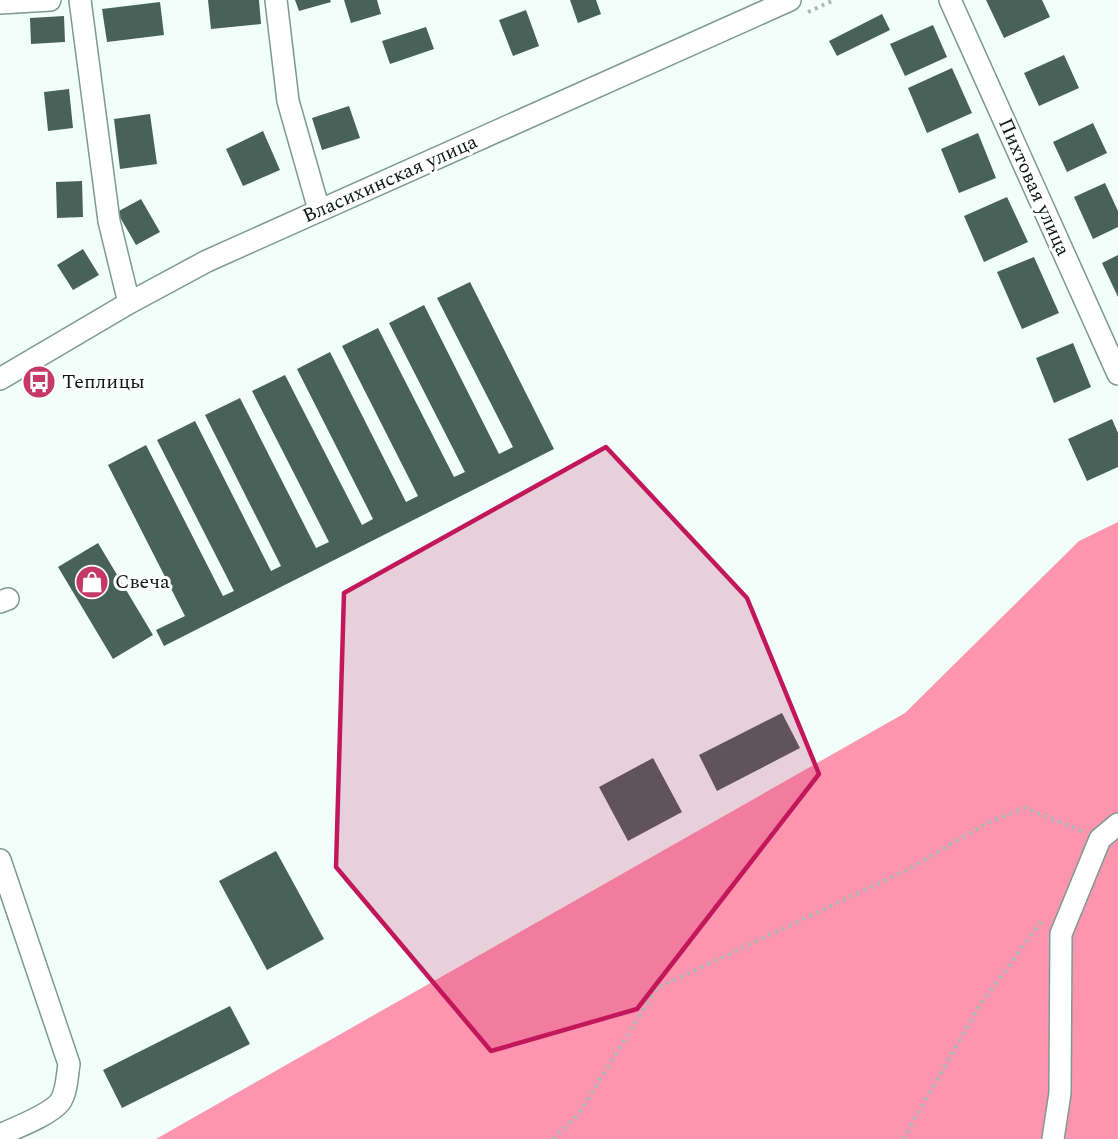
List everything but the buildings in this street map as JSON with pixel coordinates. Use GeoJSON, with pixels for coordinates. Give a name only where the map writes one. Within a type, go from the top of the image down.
{"type":"FeatureCollection","features":[{"type":"Feature","properties":{"kind":"street"},"geometry":{"type":"LineString","coordinates":[[0,3],[50,0]]}},
{"type":"Feature","properties":{"kind":"street"},"geometry":{"type":"LineString","coordinates":[[80,0],[109,221],[129,303]]}},
{"type":"Feature","properties":{"kind":"street"},"geometry":{"type":"LineString","coordinates":[[276,0],[288,101],[320,210]]}},
{"type":"Feature","properties":{"kind":"street","name":"Власихинская улица"},"geometry":{"type":"LineString","coordinates":[[0,379],[129,303],[207,261],[790,0]]}},
{"type":"Feature","properties":{"kind":"street","name":"Пихтовая улица"},"geometry":{"type":"LineString","coordinates":[[950,0],[1118,374]]}},
{"type":"Feature","properties":{"kind":"street"},"geometry":{"type":"LineString","coordinates":[[1053,1139],[1060,1093],[1061,934],[1100,839],[1118,824]]}},
{"type":"Feature","properties":{"kind":"street"},"geometry":{"type":"LineString","coordinates":[[0,860],[69,1064],[60,1102],[32,1120],[0,1135]]}},
{"type":"Feature","properties":{"kind":"path"},"geometry":{"type":"LineString","coordinates":[[553,1139],[578,1115],[657,988],[907,870],[987,823],[1025,808],[1100,839]]}},
{"type":"Feature","properties":{"kind":"path"},"geometry":{"type":"LineString","coordinates":[[903,1139],[980,1005],[1047,913]]}},
{"type":"Feature","properties":{"kind":"highlighted area"},"geometry":{"type":"Polygon","coordinates":[[[606,447],[747,598],[819,774],[637,1009],[491,1051],[336,867],[344,593],[606,447]]]}},
{"type":"Feature","properties":{"kind":"shaded area"},"geometry":{"type":"Polygon","coordinates":[[[1118,522],[1118,1139],[156,1139],[905,713],[1079,541],[1118,522]]]}},
{"type":"Feature","properties":{"kind":"place","name":"Теплицы"},"geometry":{"type":"Point","coordinates":[39,382]}},
{"type":"Feature","properties":{"kind":"place","name":"Свеча"},"geometry":{"type":"Point","coordinates":[92,582]}}]}
